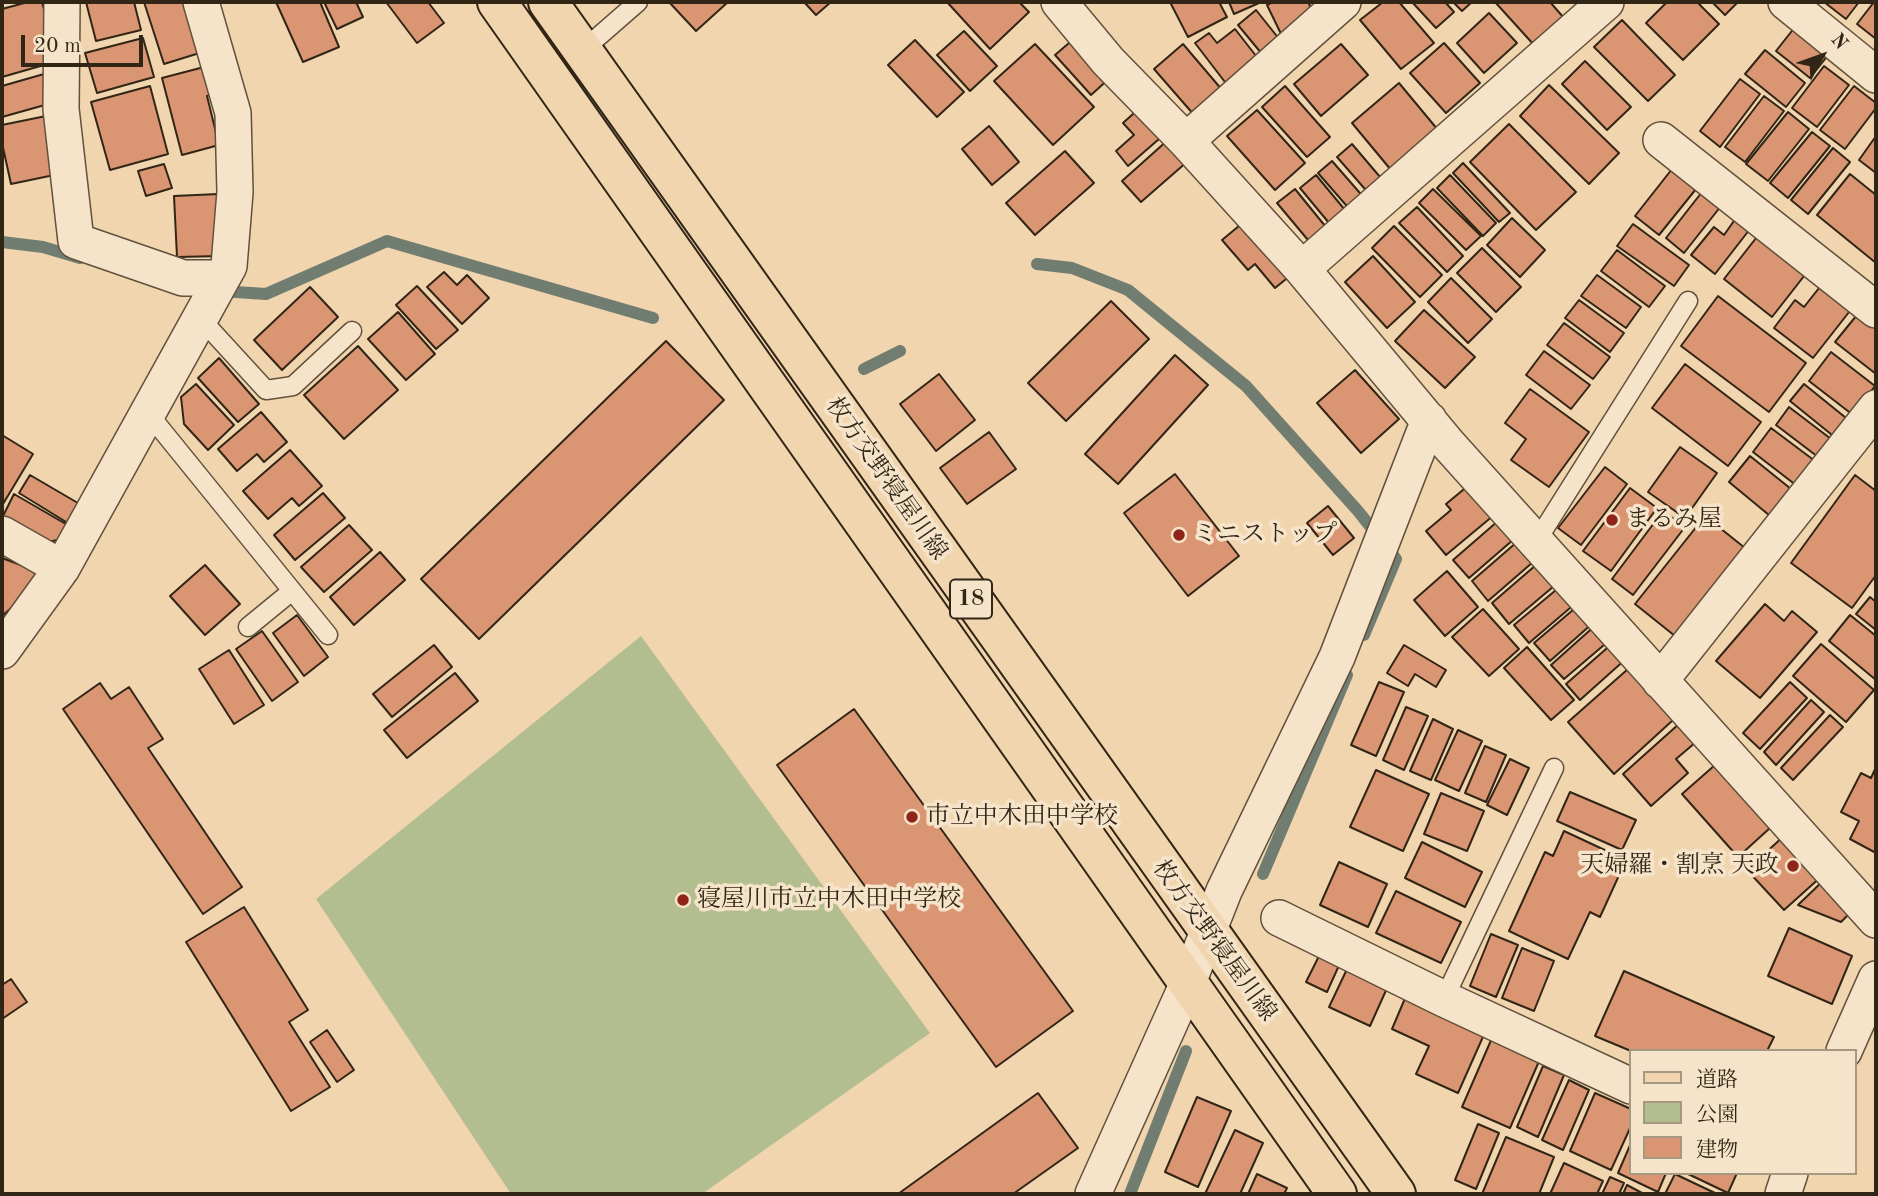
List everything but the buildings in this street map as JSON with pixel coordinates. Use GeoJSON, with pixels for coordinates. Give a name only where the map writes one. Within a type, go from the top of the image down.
{"type":"FeatureCollection","features":[{"type":"Feature","properties":{"kind":"main road","name":"枚方交野寝屋川線"},"geometry":{"type":"LineString","coordinates":[[496,2],[1337,1194]]}},
{"type":"Feature","properties":{"kind":"main road","name":"枚方交野寝屋川線"},"geometry":{"type":"LineString","coordinates":[[548,2],[1396,1194]]}},
{"type":"Feature","properties":{"kind":"street"},"geometry":{"type":"LineString","coordinates":[[62,2],[61,108],[76,240],[183,278],[212,295]]}},
{"type":"Feature","properties":{"kind":"street"},"geometry":{"type":"LineString","coordinates":[[2,651],[62,568],[229,266],[235,192],[233,113],[201,2]]}},
{"type":"Feature","properties":{"kind":"street"},"geometry":{"type":"LineString","coordinates":[[1059,2],[1108,61],[1186,141],[1302,269],[1536,542],[1876,920]]}},
{"type":"Feature","properties":{"kind":"street"},"geometry":{"type":"LineString","coordinates":[[1302,269],[1606,2]]}},
{"type":"Feature","properties":{"kind":"street"},"geometry":{"type":"LineString","coordinates":[[1786,2],[1876,75]]}},
{"type":"Feature","properties":{"kind":"street"},"geometry":{"type":"LineString","coordinates":[[1186,141],[1327,8]]}},
{"type":"Feature","properties":{"kind":"street"},"geometry":{"type":"LineString","coordinates":[[1661,140],[1876,310]]}},
{"type":"Feature","properties":{"kind":"street"},"geometry":{"type":"LineString","coordinates":[[1660,681],[1876,408]]}},
{"type":"Feature","properties":{"kind":"street"},"geometry":{"type":"LineString","coordinates":[[1093,1194],[1187,985],[1224,891],[1337,657],[1429,420]]}},
{"type":"Feature","properties":{"kind":"street"},"geometry":{"type":"LineString","coordinates":[[2,534],[62,568]]}},
{"type":"Feature","properties":{"kind":"street"},"geometry":{"type":"LineString","coordinates":[[1279,918],[1630,1086]]}},
{"type":"Feature","properties":{"kind":"street"},"geometry":{"type":"LineString","coordinates":[[1845,1049],[1876,979]]}},
{"type":"Feature","properties":{"kind":"street"},"geometry":{"type":"LineString","coordinates":[[1783,1194],[1789,1175]]}},
{"type":"Feature","properties":{"kind":"lane"},"geometry":{"type":"LineString","coordinates":[[583,50],[638,2]]}},
{"type":"Feature","properties":{"kind":"lane"},"geometry":{"type":"LineString","coordinates":[[212,295],[266,390],[293,386],[352,331]]}},
{"type":"Feature","properties":{"kind":"lane"},"geometry":{"type":"LineString","coordinates":[[1536,542],[1688,301]]}},
{"type":"Feature","properties":{"kind":"lane"},"geometry":{"type":"LineString","coordinates":[[148,413],[328,635]]}},
{"type":"Feature","properties":{"kind":"lane"},"geometry":{"type":"LineString","coordinates":[[248,627],[292,591]]}},
{"type":"Feature","properties":{"kind":"lane"},"geometry":{"type":"LineString","coordinates":[[1444,999],[1554,768]]}},
{"type":"Feature","properties":{"kind":"green space"},"geometry":{"type":"Polygon","coordinates":[[[641,636],[930,1033],[702,1194],[511,1194],[316,899],[641,636]]]}},
{"type":"Feature","properties":{"kind":"waterway"},"geometry":{"type":"LineString","coordinates":[[220,291],[266,294],[387,241],[653,318]]}},
{"type":"Feature","properties":{"kind":"waterway"},"geometry":{"type":"LineString","coordinates":[[2,242],[43,247],[80,258]]}},
{"type":"Feature","properties":{"kind":"waterway"},"geometry":{"type":"LineString","coordinates":[[1037,264],[1072,268],[1128,290],[1246,386],[1358,511],[1396,559],[1364,635]]}},
{"type":"Feature","properties":{"kind":"waterway"},"geometry":{"type":"LineString","coordinates":[[864,369],[900,351]]}},
{"type":"Feature","properties":{"kind":"waterway"},"geometry":{"type":"LineString","coordinates":[[1263,874],[1347,675]]}},
{"type":"Feature","properties":{"kind":"waterway"},"geometry":{"type":"LineString","coordinates":[[1130,1194],[1186,1051]]}},
{"type":"Feature","properties":{"kind":"place","name":"まるみ屋"},"geometry":{"type":"Point","coordinates":[1612,520]}},
{"type":"Feature","properties":{"kind":"place","name":"ミニストップ"},"geometry":{"type":"Point","coordinates":[1179,535]}},
{"type":"Feature","properties":{"kind":"place","name":"市立中木田中学校"},"geometry":{"type":"Point","coordinates":[912,817]}},
{"type":"Feature","properties":{"kind":"place","name":"天婦羅・割烹 天政"},"geometry":{"type":"Point","coordinates":[1793,866]}},
{"type":"Feature","properties":{"kind":"place","name":"寝屋川市立中木田中学校"},"geometry":{"type":"Point","coordinates":[683,900]}}]}
